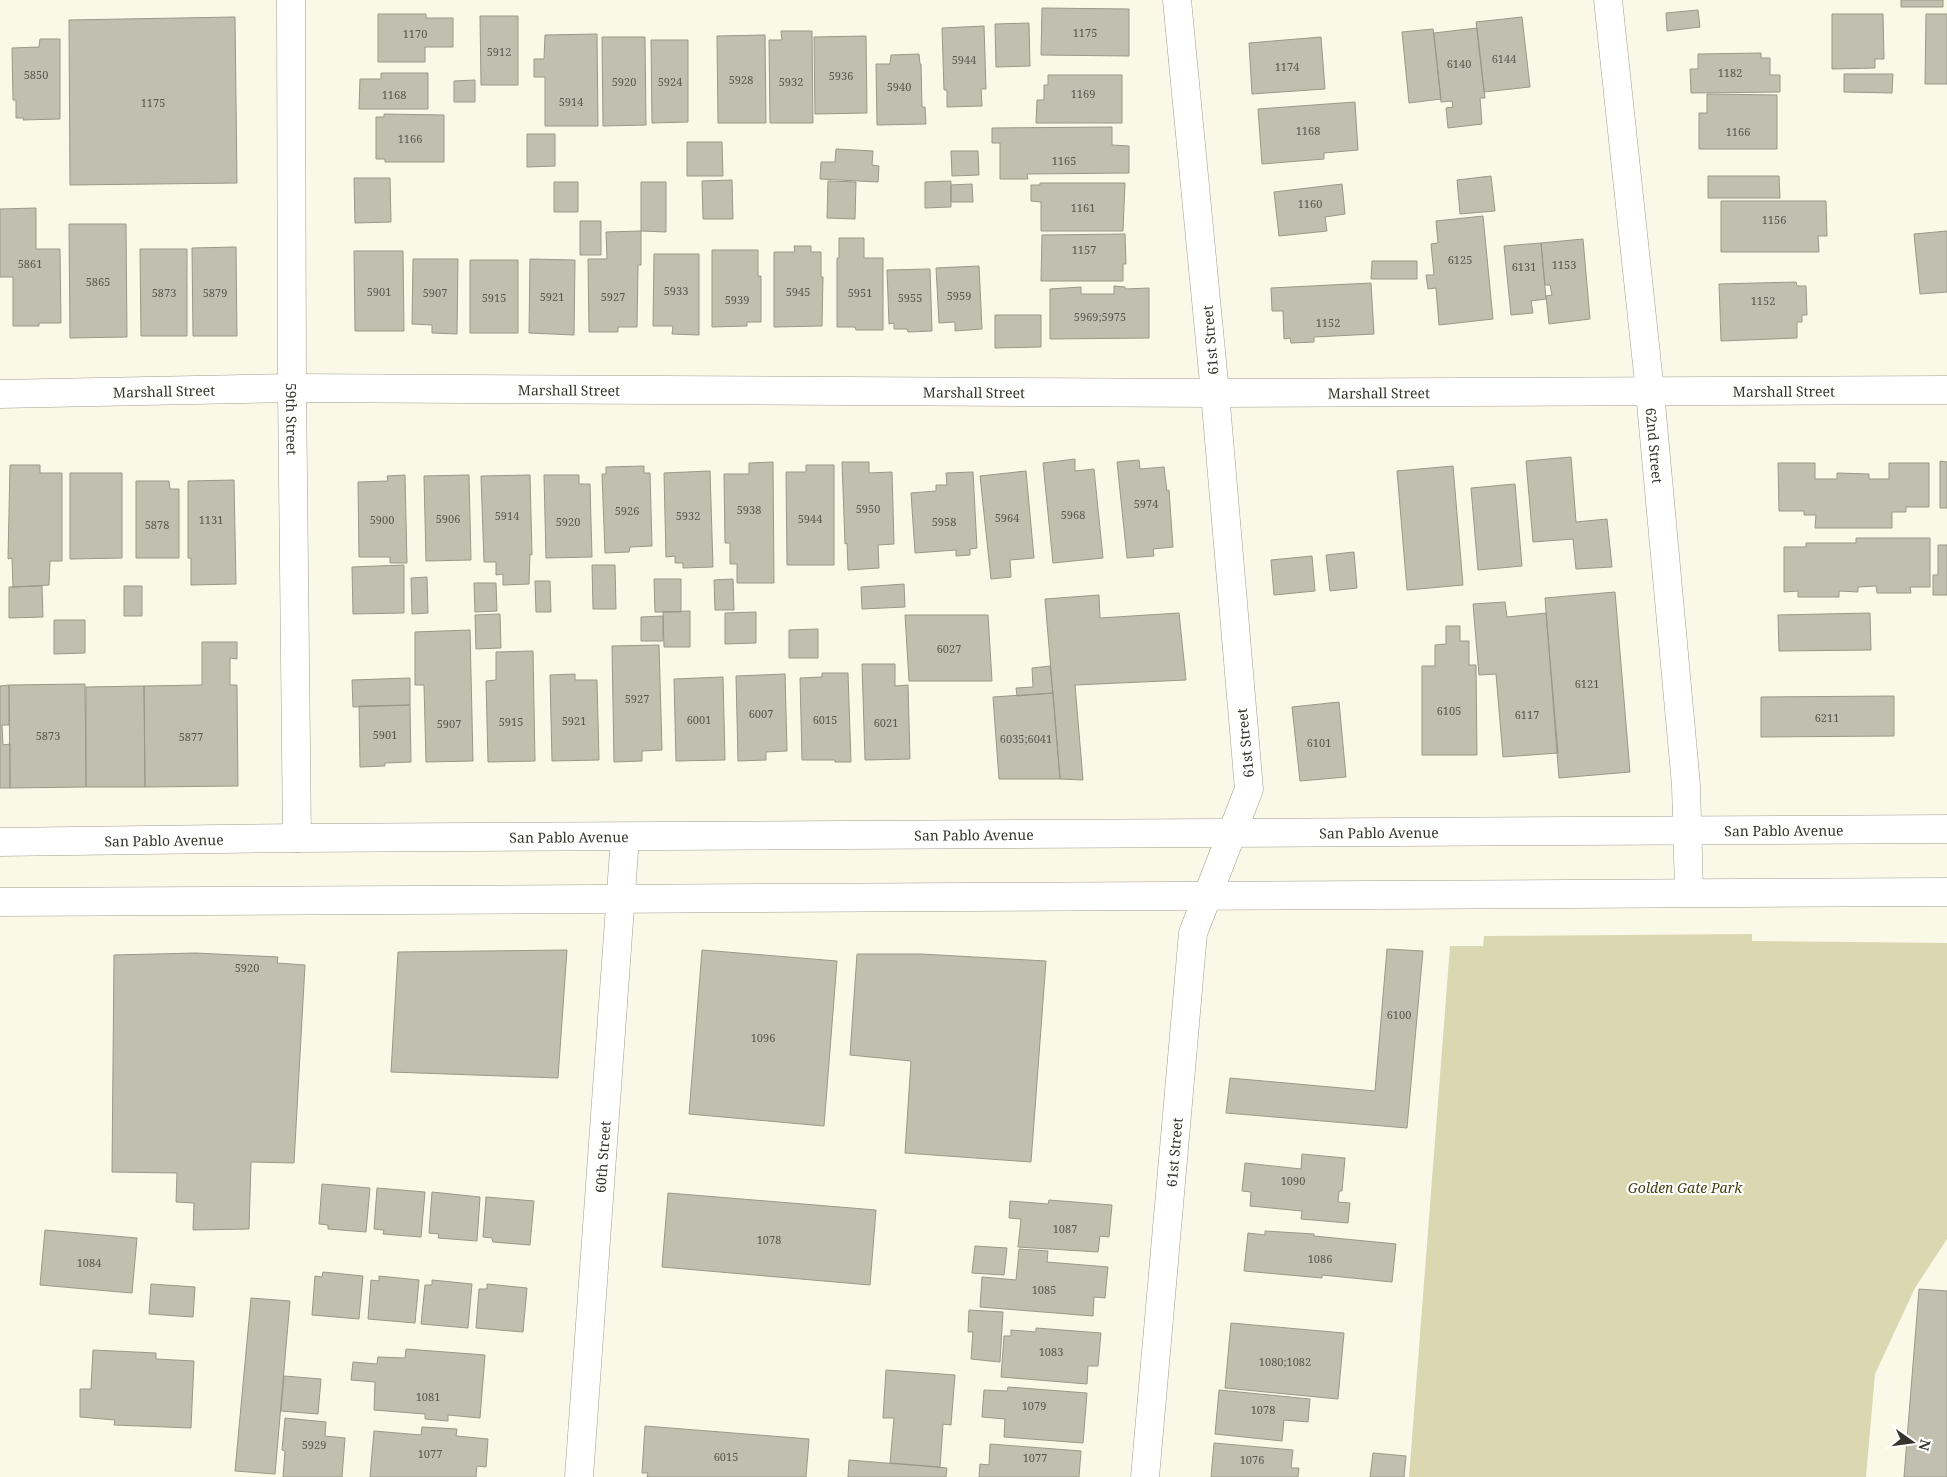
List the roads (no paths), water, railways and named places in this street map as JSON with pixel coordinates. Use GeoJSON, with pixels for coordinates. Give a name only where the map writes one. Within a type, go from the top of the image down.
{"type":"FeatureCollection","features":[{"type":"Feature","properties":{"kind":"street","name":"59th Street"},"geometry":{"type":"LineString","coordinates":[[291,0],[292,388],[297,838]]}},
{"type":"Feature","properties":{"kind":"street","name":"61st Street"},"geometry":{"type":"LineString","coordinates":[[1145,1477],[1193,933],[1249,789],[1215,393],[1178,0]]}},
{"type":"Feature","properties":{"kind":"street","name":"62nd Street"},"geometry":{"type":"LineString","coordinates":[[1608,0],[1650,392],[1686,785],[1689,892]]}},
{"type":"Feature","properties":{"kind":"street","name":"Marshall Street"},"geometry":{"type":"LineString","coordinates":[[0,394],[292,388],[1215,393],[1947,390]]}},
{"type":"Feature","properties":{"kind":"street","name":"San Pablo Avenue"},"geometry":{"type":"LineString","coordinates":[[0,842],[297,838],[1947,829]]}},
{"type":"Feature","properties":{"kind":"street","name":"60th Street"},"geometry":{"type":"LineString","coordinates":[[579,1477],[625,837]]}},
{"type":"Feature","properties":{"kind":"street"},"geometry":{"type":"LineString","coordinates":[[0,902],[1947,892]]}},
{"type":"Feature","properties":{"kind":"park label","name":"Golden Gate Park"},"geometry":{"type":"Point","coordinates":[1685,1187]}}]}
